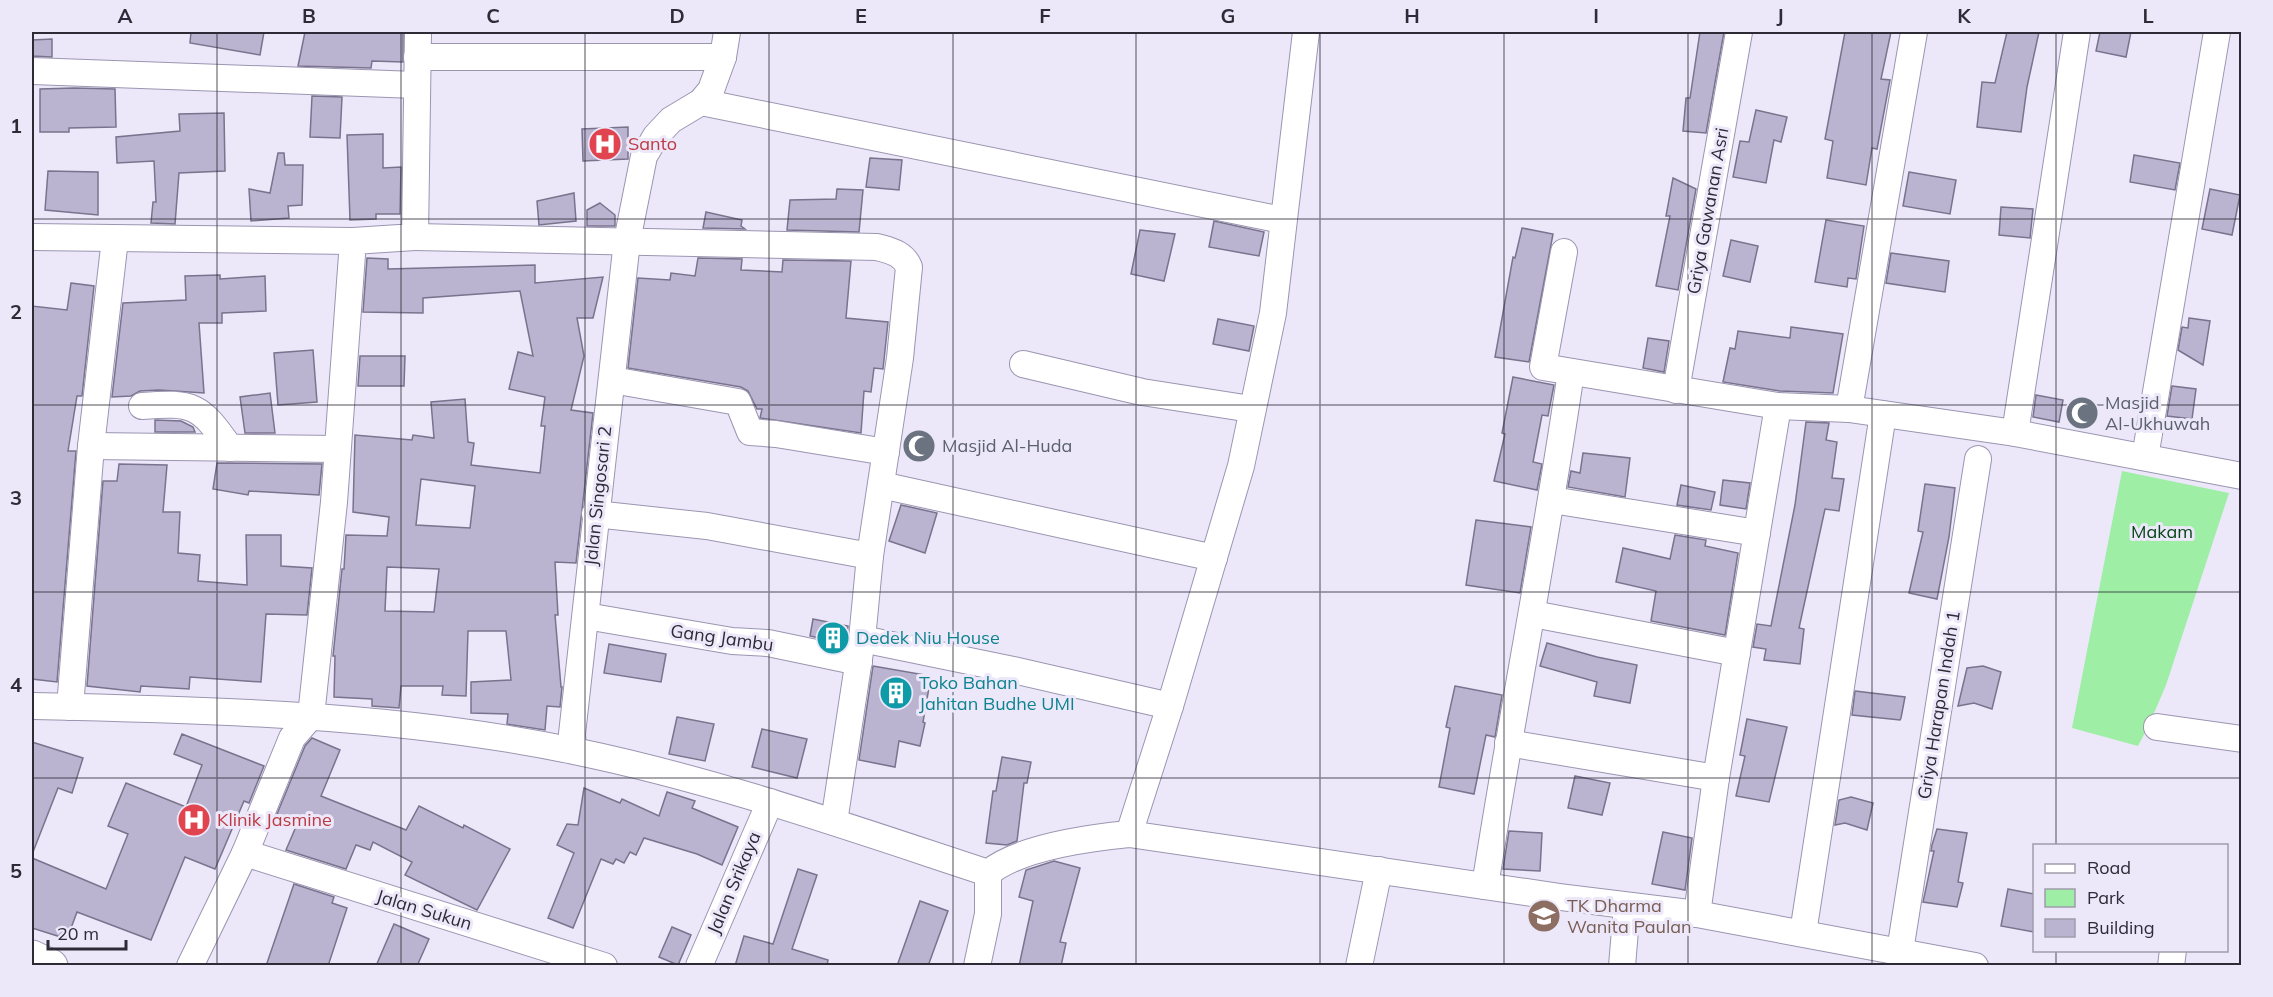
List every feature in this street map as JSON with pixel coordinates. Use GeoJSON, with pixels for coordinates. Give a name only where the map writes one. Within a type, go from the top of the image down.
{"type":"FeatureCollection","features":[{"type":"Feature","properties":{"kind":"highway"},"geometry":{"type":"LineString","coordinates":[[32,957],[51,966]]}},
{"type":"Feature","properties":{"kind":"street"},"geometry":{"type":"LineString","coordinates":[[415,237],[418,32]]}},
{"type":"Feature","properties":{"kind":"street"},"geometry":{"type":"LineString","coordinates":[[727,32],[723,57],[711,90],[701,102],[1282,220]]}},
{"type":"Feature","properties":{"kind":"street"},"geometry":{"type":"LineString","coordinates":[[1129,834],[1170,706],[1241,466],[1273,313],[1282,220],[1306,32]]}},
{"type":"Feature","properties":{"kind":"street","name":"Griya Gawanan Asri"},"geometry":{"type":"LineString","coordinates":[[1676,390],[1739,32]]}},
{"type":"Feature","properties":{"kind":"street"},"geometry":{"type":"LineString","coordinates":[[1849,409],[1914,32]]}},
{"type":"Feature","properties":{"kind":"street"},"geometry":{"type":"LineString","coordinates":[[2015,433],[2077,32]]}},
{"type":"Feature","properties":{"kind":"street"},"geometry":{"type":"LineString","coordinates":[[2145,457],[2217,32]]}},
{"type":"Feature","properties":{"kind":"street"},"geometry":{"type":"LineString","coordinates":[[417,57],[723,57]]}},
{"type":"Feature","properties":{"kind":"street"},"geometry":{"type":"LineString","coordinates":[[32,71],[416,85]]}},
{"type":"Feature","properties":{"kind":"street","name":"Jalan Singosari 2"},"geometry":{"type":"LineString","coordinates":[[573,750],[572,734],[595,514],[627,241],[644,156],[656,136],[671,120],[701,102]]}},
{"type":"Feature","properties":{"kind":"street"},"geometry":{"type":"LineString","coordinates":[[32,237],[352,242],[415,237],[877,247],[898,253],[906,260],[909,267],[900,358],[880,485],[860,651],[834,822]]}},
{"type":"Feature","properties":{"kind":"street"},"geometry":{"type":"LineString","coordinates":[[70,706],[92,446],[115,239]]}},
{"type":"Feature","properties":{"kind":"street"},"geometry":{"type":"LineString","coordinates":[[190,966],[245,853],[292,738],[310,716],[337,449],[352,242]]}},
{"type":"Feature","properties":{"kind":"street"},"geometry":{"type":"LineString","coordinates":[[1564,252],[1543,367],[1778,406],[1849,409],[2015,433],[2241,476]]}},
{"type":"Feature","properties":{"kind":"street"},"geometry":{"type":"LineString","coordinates":[[1023,364],[1142,392],[1251,410]]}},
{"type":"Feature","properties":{"kind":"street"},"geometry":{"type":"LineString","coordinates":[[1485,886],[1508,742],[1552,500],[1570,372]]}},
{"type":"Feature","properties":{"kind":"street"},"geometry":{"type":"LineString","coordinates":[[612,380],[738,402],[750,432],[776,434],[886,453]]}},
{"type":"Feature","properties":{"kind":"street"},"geometry":{"type":"LineString","coordinates":[[142,406],[174,405],[196,410],[206,417],[230,448]]}},
{"type":"Feature","properties":{"kind":"street"},"geometry":{"type":"LineString","coordinates":[[1697,914],[1716,778],[1778,406]]}},
{"type":"Feature","properties":{"kind":"street"},"geometry":{"type":"LineString","coordinates":[[1803,933],[1883,414]]}},
{"type":"Feature","properties":{"kind":"street"},"geometry":{"type":"LineString","coordinates":[[92,446],[337,449]]}},
{"type":"Feature","properties":{"kind":"street","name":"Griya Harapan Indah 1"},"geometry":{"type":"LineString","coordinates":[[1900,951],[1978,459]]}},
{"type":"Feature","properties":{"kind":"street"},"geometry":{"type":"LineString","coordinates":[[880,485],[1214,558]]}},
{"type":"Feature","properties":{"kind":"street"},"geometry":{"type":"LineString","coordinates":[[1552,500],[1757,533]]}},
{"type":"Feature","properties":{"kind":"street"},"geometry":{"type":"LineString","coordinates":[[595,514],[707,526],[870,556]]}},
{"type":"Feature","properties":{"kind":"street"},"geometry":{"type":"LineString","coordinates":[[1533,614],[1737,653]]}},
{"type":"Feature","properties":{"kind":"street","name":"Gang Jambu"},"geometry":{"type":"LineString","coordinates":[[586,616],[732,640],[860,651],[1013,670],[1170,706]]}},
{"type":"Feature","properties":{"kind":"street"},"geometry":{"type":"LineString","coordinates":[[32,706],[310,716],[467,732],[573,750],[680,774],[988,873]]}},
{"type":"Feature","properties":{"kind":"street"},"geometry":{"type":"LineString","coordinates":[[2157,727],[2241,739]]}},
{"type":"Feature","properties":{"kind":"street"},"geometry":{"type":"LineString","coordinates":[[1508,742],[1716,778]]}},
{"type":"Feature","properties":{"kind":"street","name":"Jalan Srikaya"},"geometry":{"type":"LineString","coordinates":[[699,966],[770,802]]}},
{"type":"Feature","properties":{"kind":"street"},"geometry":{"type":"LineString","coordinates":[[988,873],[1005,861],[1032,852],[1098,837],[1129,834],[1627,906],[1697,914],[1975,966]]}},
{"type":"Feature","properties":{"kind":"street","name":"Jalan Sukun"},"geometry":{"type":"LineString","coordinates":[[245,853],[604,966]]}},
{"type":"Feature","properties":{"kind":"street"},"geometry":{"type":"LineString","coordinates":[[1359,966],[1379,870]]}},
{"type":"Feature","properties":{"kind":"street"},"geometry":{"type":"LineString","coordinates":[[977,966],[988,914],[988,873]]}},
{"type":"Feature","properties":{"kind":"street"},"geometry":{"type":"LineString","coordinates":[[1622,966],[1627,906]]}},
{"type":"Feature","properties":{"kind":"green space","name":"Makam"},"geometry":{"type":"Polygon","coordinates":[[[2122,471],[2229,493],[2166,685],[2138,746],[2072,728],[2122,471]]]}},
{"type":"Feature","properties":{"kind":"building"},"geometry":{"type":"Polygon","coordinates":[[[191,32],[264,32],[260,55],[190,43],[191,32]]]}},
{"type":"Feature","properties":{"kind":"building"},"geometry":{"type":"Polygon","coordinates":[[[305,32],[403,32],[403,62],[372,61],[371,68],[298,66],[305,32]]]}},
{"type":"Feature","properties":{"kind":"building"},"geometry":{"type":"Polygon","coordinates":[[[1700,32],[1724,32],[1706,133],[1683,131],[1686,98],[1690,98],[1700,32]]]}},
{"type":"Feature","properties":{"kind":"building"},"geometry":{"type":"Polygon","coordinates":[[[1845,32],[1891,32],[1881,79],[1890,80],[1877,149],[1872,148],[1866,185],[1827,178],[1833,141],[1825,139],[1845,32]]]}},
{"type":"Feature","properties":{"kind":"building"},"geometry":{"type":"Polygon","coordinates":[[[2007,32],[2039,32],[2027,87],[2021,132],[1977,127],[1982,82],[1995,83],[2007,32]]]}},
{"type":"Feature","properties":{"kind":"building"},"geometry":{"type":"Polygon","coordinates":[[[2100,32],[2131,32],[2126,57],[2096,51],[2100,32]]]}},
{"type":"Feature","properties":{"kind":"building"},"geometry":{"type":"Polygon","coordinates":[[[52,39],[52,57],[32,56],[32,40],[52,39]]]}},
{"type":"Feature","properties":{"kind":"building"},"geometry":{"type":"Polygon","coordinates":[[[40,89],[115,89],[116,127],[69,128],[69,132],[40,132],[40,89]]]}},
{"type":"Feature","properties":{"kind":"building"},"geometry":{"type":"Polygon","coordinates":[[[312,96],[342,97],[340,138],[310,137],[312,96]]]}},
{"type":"Feature","properties":{"kind":"building"},"geometry":{"type":"Polygon","coordinates":[[[1756,110],[1787,117],[1781,142],[1774,140],[1766,183],[1733,177],[1740,141],[1749,142],[1756,110]]]}},
{"type":"Feature","properties":{"kind":"building"},"geometry":{"type":"Polygon","coordinates":[[[224,113],[225,171],[179,173],[175,224],[151,223],[153,202],[156,202],[154,161],[117,163],[116,137],[180,131],[179,114],[224,113]]]}},
{"type":"Feature","properties":{"kind":"building","name":"Santo"},"geometry":{"type":"Polygon","coordinates":[[[628,127],[628,159],[583,161],[582,129],[628,127]]]}},
{"type":"Feature","properties":{"kind":"building"},"geometry":{"type":"Polygon","coordinates":[[[383,134],[383,168],[401,167],[400,214],[376,214],[376,219],[350,220],[347,135],[383,134]]]}},
{"type":"Feature","properties":{"kind":"building"},"geometry":{"type":"Polygon","coordinates":[[[278,153],[284,153],[285,165],[303,165],[302,205],[288,206],[289,218],[251,221],[249,189],[270,193],[278,153]]]}},
{"type":"Feature","properties":{"kind":"building"},"geometry":{"type":"Polygon","coordinates":[[[2134,155],[2180,163],[2175,190],[2130,182],[2134,155]]]}},
{"type":"Feature","properties":{"kind":"building"},"geometry":{"type":"Polygon","coordinates":[[[870,158],[902,160],[899,190],[866,187],[870,158]]]}},
{"type":"Feature","properties":{"kind":"building"},"geometry":{"type":"Polygon","coordinates":[[[48,171],[98,172],[98,215],[45,210],[48,171]]]}},
{"type":"Feature","properties":{"kind":"building"},"geometry":{"type":"Polygon","coordinates":[[[1909,172],[1956,180],[1950,214],[1903,206],[1909,172]]]}},
{"type":"Feature","properties":{"kind":"building"},"geometry":{"type":"Polygon","coordinates":[[[1673,178],[1696,189],[1678,290],[1656,286],[1670,216],[1666,216],[1673,178]]]}},
{"type":"Feature","properties":{"kind":"building"},"geometry":{"type":"Polygon","coordinates":[[[837,189],[863,190],[859,232],[787,230],[790,200],[836,199],[837,189]]]}},
{"type":"Feature","properties":{"kind":"building"},"geometry":{"type":"Polygon","coordinates":[[[2210,189],[2240,195],[2232,235],[2202,229],[2210,189]]]}},
{"type":"Feature","properties":{"kind":"building"},"geometry":{"type":"Polygon","coordinates":[[[574,193],[576,221],[539,225],[537,201],[574,193]]]}},
{"type":"Feature","properties":{"kind":"building"},"geometry":{"type":"Polygon","coordinates":[[[600,203],[615,215],[615,226],[587,226],[587,210],[600,203]]]}},
{"type":"Feature","properties":{"kind":"building"},"geometry":{"type":"Polygon","coordinates":[[[2001,207],[2033,209],[2030,238],[1999,235],[2001,207]]]}},
{"type":"Feature","properties":{"kind":"building"},"geometry":{"type":"Polygon","coordinates":[[[706,212],[742,220],[741,226],[745,229],[703,228],[706,212]]]}},
{"type":"Feature","properties":{"kind":"building"},"geometry":{"type":"Polygon","coordinates":[[[1826,220],[1864,226],[1856,279],[1848,278],[1847,287],[1815,282],[1826,220]]]}},
{"type":"Feature","properties":{"kind":"building"},"geometry":{"type":"Polygon","coordinates":[[[1214,221],[1264,232],[1259,256],[1209,247],[1214,221]]]}},
{"type":"Feature","properties":{"kind":"building"},"geometry":{"type":"Polygon","coordinates":[[[1522,228],[1553,234],[1529,362],[1495,357],[1513,257],[1515,258],[1522,228]]]}},
{"type":"Feature","properties":{"kind":"building"},"geometry":{"type":"Polygon","coordinates":[[[1140,230],[1175,234],[1164,281],[1131,274],[1140,230]]]}},
{"type":"Feature","properties":{"kind":"building"},"geometry":{"type":"Polygon","coordinates":[[[1731,240],[1758,246],[1750,282],[1723,276],[1731,240]]]}},
{"type":"Feature","properties":{"kind":"building"},"geometry":{"type":"Polygon","coordinates":[[[1891,253],[1949,261],[1945,292],[1886,283],[1891,253]]]}},
{"type":"Feature","properties":{"kind":"building"},"geometry":{"type":"Polygon","coordinates":[[[367,258],[388,259],[388,269],[535,265],[535,283],[603,277],[593,318],[577,318],[584,356],[571,410],[593,413],[576,563],[555,562],[558,615],[555,615],[562,687],[560,707],[547,706],[545,730],[507,724],[508,714],[471,713],[471,682],[511,680],[506,631],[468,631],[466,696],[442,695],[443,686],[401,686],[399,708],[372,706],[372,699],[334,697],[335,656],[333,656],[346,535],[387,536],[389,517],[353,512],[355,435],[412,440],[413,435],[434,438],[431,402],[465,399],[468,442],[474,443],[471,465],[540,473],[545,426],[541,426],[545,397],[509,389],[518,352],[533,356],[520,291],[423,298],[423,313],[363,312],[367,258]],[[421,479],[416,525],[470,528],[475,486],[421,479]],[[387,567],[385,611],[434,612],[439,569],[387,567]]]}},
{"type":"Feature","properties":{"kind":"building"},"geometry":{"type":"Polygon","coordinates":[[[698,258],[742,259],[741,270],[782,272],[783,260],[851,261],[846,318],[888,322],[883,369],[874,368],[871,392],[864,391],[861,433],[760,418],[762,409],[757,409],[748,391],[741,387],[628,368],[638,278],[670,280],[671,273],[695,276],[698,258]]]}},
{"type":"Feature","properties":{"kind":"building"},"geometry":{"type":"Polygon","coordinates":[[[220,275],[220,279],[265,276],[266,311],[222,313],[222,323],[199,323],[204,393],[159,390],[140,391],[131,396],[112,397],[123,303],[186,300],[185,276],[220,275]]]}},
{"type":"Feature","properties":{"kind":"building"},"geometry":{"type":"Polygon","coordinates":[[[71,283],[94,286],[82,396],[77,396],[68,451],[76,451],[57,682],[32,679],[32,306],[67,310],[71,283]]]}},
{"type":"Feature","properties":{"kind":"building"},"geometry":{"type":"Polygon","coordinates":[[[2189,318],[2210,321],[2203,365],[2178,350],[2182,327],[2188,328],[2189,318]]]}},
{"type":"Feature","properties":{"kind":"building"},"geometry":{"type":"Polygon","coordinates":[[[1218,319],[1254,326],[1249,351],[1213,344],[1218,319]]]}},
{"type":"Feature","properties":{"kind":"building"},"geometry":{"type":"Polygon","coordinates":[[[1791,327],[1843,334],[1833,393],[1780,391],[1723,382],[1730,348],[1735,349],[1738,331],[1790,338],[1791,327]]]}},
{"type":"Feature","properties":{"kind":"building"},"geometry":{"type":"Polygon","coordinates":[[[1648,338],[1669,341],[1664,372],[1643,368],[1648,338]]]}},
{"type":"Feature","properties":{"kind":"building"},"geometry":{"type":"Polygon","coordinates":[[[313,350],[317,402],[278,405],[274,353],[313,350]]]}},
{"type":"Feature","properties":{"kind":"building"},"geometry":{"type":"Polygon","coordinates":[[[360,356],[405,356],[404,386],[358,386],[360,356]]]}},
{"type":"Feature","properties":{"kind":"building"},"geometry":{"type":"Polygon","coordinates":[[[1513,377],[1554,385],[1548,416],[1542,415],[1533,462],[1542,464],[1537,490],[1494,481],[1505,434],[1502,433],[1513,377]]]}},
{"type":"Feature","properties":{"kind":"building"},"geometry":{"type":"Polygon","coordinates":[[[2172,386],[2196,389],[2192,419],[2167,416],[2172,386]]]}},
{"type":"Feature","properties":{"kind":"building"},"geometry":{"type":"Polygon","coordinates":[[[270,393],[275,433],[245,433],[240,397],[270,393]]]}},
{"type":"Feature","properties":{"kind":"building"},"geometry":{"type":"Polygon","coordinates":[[[2036,395],[2063,400],[2059,422],[2033,417],[2036,395]]]}},
{"type":"Feature","properties":{"kind":"building"},"geometry":{"type":"Polygon","coordinates":[[[155,420],[181,421],[193,427],[195,432],[155,432],[155,420]]]}},
{"type":"Feature","properties":{"kind":"building"},"geometry":{"type":"Polygon","coordinates":[[[1806,422],[1829,423],[1826,440],[1837,442],[1832,478],[1844,479],[1839,511],[1825,509],[1799,628],[1804,629],[1800,664],[1764,660],[1766,649],[1753,647],[1757,624],[1771,626],[1795,505],[1806,422]]]}},
{"type":"Feature","properties":{"kind":"building"},"geometry":{"type":"Polygon","coordinates":[[[1583,453],[1630,458],[1625,497],[1568,487],[1571,471],[1580,473],[1583,453]]]}},
{"type":"Feature","properties":{"kind":"building"},"geometry":{"type":"Polygon","coordinates":[[[217,463],[322,464],[319,495],[249,491],[248,495],[213,489],[217,463]]]}},
{"type":"Feature","properties":{"kind":"building"},"geometry":{"type":"Polygon","coordinates":[[[119,464],[167,465],[163,512],[180,512],[178,553],[200,555],[198,581],[247,585],[246,535],[281,535],[281,566],[312,568],[307,615],[266,614],[261,682],[190,677],[189,689],[141,686],[140,692],[87,686],[103,481],[117,481],[119,464]]]}},
{"type":"Feature","properties":{"kind":"building"},"geometry":{"type":"Polygon","coordinates":[[[1723,480],[1750,483],[1746,509],[1720,505],[1723,480]]]}},
{"type":"Feature","properties":{"kind":"building"},"geometry":{"type":"Polygon","coordinates":[[[1925,484],[1955,488],[1949,537],[1937,599],[1909,593],[1923,532],[1918,531],[1925,484]]]}},
{"type":"Feature","properties":{"kind":"building"},"geometry":{"type":"Polygon","coordinates":[[[1681,485],[1715,492],[1711,510],[1677,505],[1681,485]]]}},
{"type":"Feature","properties":{"kind":"building"},"geometry":{"type":"Polygon","coordinates":[[[901,505],[937,513],[925,553],[889,541],[901,505]]]}},
{"type":"Feature","properties":{"kind":"building"},"geometry":{"type":"Polygon","coordinates":[[[1476,520],[1531,527],[1520,593],[1466,585],[1476,520]]]}},
{"type":"Feature","properties":{"kind":"building"},"geometry":{"type":"Polygon","coordinates":[[[1675,535],[1706,540],[1705,546],[1738,553],[1725,635],[1651,621],[1656,591],[1616,582],[1623,548],[1670,559],[1675,535]]]}},
{"type":"Feature","properties":{"kind":"building"},"geometry":{"type":"Polygon","coordinates":[[[813,619],[848,626],[846,644],[810,636],[813,619]]]}},
{"type":"Feature","properties":{"kind":"building"},"geometry":{"type":"Polygon","coordinates":[[[1547,643],[1637,665],[1630,703],[1594,696],[1597,682],[1540,666],[1547,643]]]}},
{"type":"Feature","properties":{"kind":"building"},"geometry":{"type":"Polygon","coordinates":[[[609,644],[666,654],[661,682],[604,673],[609,644]]]}},
{"type":"Feature","properties":{"kind":"building"},"geometry":{"type":"Polygon","coordinates":[[[873,666],[931,676],[920,746],[899,741],[895,767],[859,760],[873,666]]]}},
{"type":"Feature","properties":{"kind":"building"},"geometry":{"type":"Polygon","coordinates":[[[1983,666],[2001,672],[1992,709],[1974,703],[1958,706],[1967,668],[1983,666]]]}},
{"type":"Feature","properties":{"kind":"building"},"geometry":{"type":"Polygon","coordinates":[[[1455,686],[1502,695],[1495,737],[1486,735],[1474,794],[1439,787],[1450,728],[1446,727],[1455,686]]]}},
{"type":"Feature","properties":{"kind":"building"},"geometry":{"type":"Polygon","coordinates":[[[1855,691],[1905,697],[1900,720],[1852,715],[1855,691]]]}},
{"type":"Feature","properties":{"kind":"building"},"geometry":{"type":"Polygon","coordinates":[[[677,717],[714,724],[705,761],[669,754],[677,717]]]}},
{"type":"Feature","properties":{"kind":"building"},"geometry":{"type":"Polygon","coordinates":[[[1747,719],[1787,727],[1769,802],[1736,796],[1745,756],[1740,755],[1747,719]]]}},
{"type":"Feature","properties":{"kind":"building"},"geometry":{"type":"Polygon","coordinates":[[[762,729],[807,739],[797,778],[752,767],[762,729]]]}},
{"type":"Feature","properties":{"kind":"building"},"geometry":{"type":"Polygon","coordinates":[[[182,734],[264,766],[249,803],[244,801],[215,869],[185,857],[151,940],[77,912],[67,939],[32,928],[32,858],[106,889],[128,834],[108,826],[126,783],[186,807],[202,765],[174,754],[182,734]]]}},
{"type":"Feature","properties":{"kind":"building"},"geometry":{"type":"Polygon","coordinates":[[[312,738],[340,750],[321,796],[406,830],[419,806],[463,828],[464,825],[510,849],[477,910],[405,875],[412,862],[373,842],[370,850],[356,845],[346,869],[286,850],[298,822],[277,814],[305,746],[312,738]]]}},
{"type":"Feature","properties":{"kind":"building"},"geometry":{"type":"Polygon","coordinates":[[[32,742],[83,758],[72,793],[58,788],[33,852],[32,852],[32,742]]]}},
{"type":"Feature","properties":{"kind":"building"},"geometry":{"type":"Polygon","coordinates":[[[1002,757],[1031,762],[1027,783],[1024,783],[1017,841],[1007,845],[986,843],[993,791],[996,791],[1002,757]]]}},
{"type":"Feature","properties":{"kind":"building"},"geometry":{"type":"Polygon","coordinates":[[[1575,776],[1610,783],[1602,815],[1568,808],[1575,776]]]}},
{"type":"Feature","properties":{"kind":"building"},"geometry":{"type":"Polygon","coordinates":[[[584,788],[620,803],[622,799],[659,816],[667,792],[695,801],[692,808],[738,827],[722,865],[697,854],[644,838],[636,855],[630,852],[624,863],[616,859],[613,864],[601,859],[573,928],[548,918],[574,853],[557,845],[567,824],[578,825],[584,788]]]}},
{"type":"Feature","properties":{"kind":"building"},"geometry":{"type":"Polygon","coordinates":[[[1851,797],[1873,803],[1867,830],[1845,823],[1835,825],[1839,800],[1851,797]]]}},
{"type":"Feature","properties":{"kind":"building"},"geometry":{"type":"Polygon","coordinates":[[[1937,829],[1967,833],[1958,882],[1963,883],[1957,907],[1923,902],[1934,851],[1931,851],[1932,845],[1937,829]]]}},
{"type":"Feature","properties":{"kind":"building"},"geometry":{"type":"Polygon","coordinates":[[[1509,831],[1542,833],[1540,871],[1503,869],[1509,831]]]}},
{"type":"Feature","properties":{"kind":"building"},"geometry":{"type":"Polygon","coordinates":[[[1663,832],[1692,838],[1685,890],[1652,884],[1663,832]]]}},
{"type":"Feature","properties":{"kind":"building"},"geometry":{"type":"Polygon","coordinates":[[[1054,861],[1080,868],[1060,942],[1066,943],[1061,966],[1019,966],[1033,901],[1019,897],[1026,870],[1054,861]]]}},
{"type":"Feature","properties":{"kind":"building"},"geometry":{"type":"Polygon","coordinates":[[[798,869],[817,875],[792,949],[828,960],[827,966],[735,966],[744,936],[773,944],[798,869]]]}},
{"type":"Feature","properties":{"kind":"building"},"geometry":{"type":"Polygon","coordinates":[[[294,884],[334,897],[332,903],[347,908],[328,966],[266,966],[294,884]]]}},
{"type":"Feature","properties":{"kind":"building"},"geometry":{"type":"Polygon","coordinates":[[[2008,889],[2033,894],[2033,932],[2001,926],[2008,889]]]}},
{"type":"Feature","properties":{"kind":"building"},"geometry":{"type":"Polygon","coordinates":[[[920,901],[948,911],[928,966],[897,966],[920,901]]]}},
{"type":"Feature","properties":{"kind":"building"},"geometry":{"type":"Polygon","coordinates":[[[394,924],[429,939],[417,966],[376,966],[394,924]]]}},
{"type":"Feature","properties":{"kind":"building"},"geometry":{"type":"Polygon","coordinates":[[[672,927],[691,935],[678,965],[659,957],[672,927]]]}},
{"type":"Feature","properties":{"kind":"place","name":"Santo"},"geometry":{"type":"Point","coordinates":[605,144]}},
{"type":"Feature","properties":{"kind":"place","name":"Masjid Al-Ukhuwah"},"geometry":{"type":"Point","coordinates":[2082,413]}},
{"type":"Feature","properties":{"kind":"place","name":"Masjid Al-Huda"},"geometry":{"type":"Point","coordinates":[919,446]}},
{"type":"Feature","properties":{"kind":"place","name":"Dedek Niu House"},"geometry":{"type":"Point","coordinates":[833,638]}},
{"type":"Feature","properties":{"kind":"place","name":"Toko Bahan Jahitan Budhe UMI"},"geometry":{"type":"Point","coordinates":[896,693]}},
{"type":"Feature","properties":{"kind":"place","name":"Klinik Jasmine"},"geometry":{"type":"Point","coordinates":[194,820]}},
{"type":"Feature","properties":{"kind":"place","name":"TK Dharma Wanita Paulan"},"geometry":{"type":"Point","coordinates":[1544,916]}}]}
